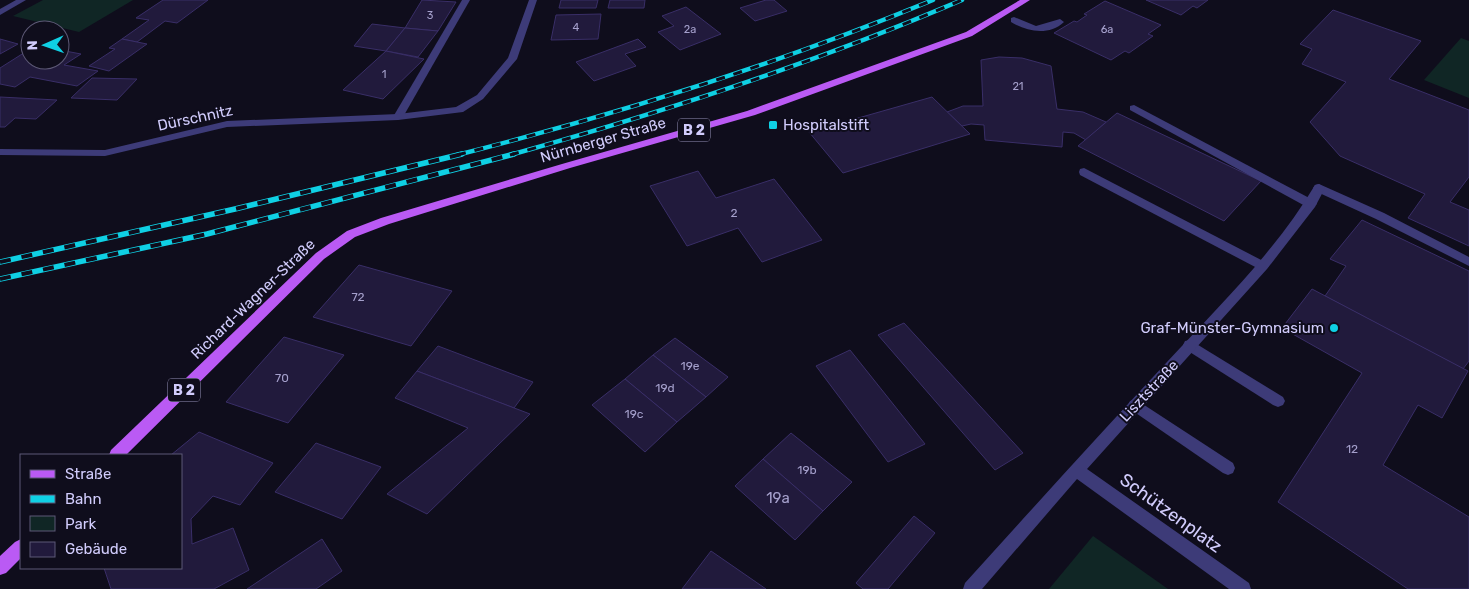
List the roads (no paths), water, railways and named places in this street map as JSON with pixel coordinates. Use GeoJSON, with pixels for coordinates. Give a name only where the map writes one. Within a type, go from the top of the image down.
{"type":"FeatureCollection","features":[{"type":"Feature","properties":{"kind":"main road","name":"Nürnberger Straße"},"geometry":{"type":"LineString","coordinates":[[351,234],[386,221],[566,166],[751,113],[969,34],[1026,0]]}},
{"type":"Feature","properties":{"kind":"main road","name":"Richard-Wagner-Straße"},"geometry":{"type":"LineString","coordinates":[[117,454],[320,256],[351,234]]}},
{"type":"Feature","properties":{"kind":"main road"},"geometry":{"type":"LineString","coordinates":[[0,567],[20,548]]}},
{"type":"Feature","properties":{"kind":"street"},"geometry":{"type":"LineString","coordinates":[[0,12],[22,0]]}},
{"type":"Feature","properties":{"kind":"street"},"geometry":{"type":"LineString","coordinates":[[398,117],[466,0]]}},
{"type":"Feature","properties":{"kind":"street","name":"Dürschnitz"},"geometry":{"type":"LineString","coordinates":[[0,152],[105,153],[227,124],[398,117],[459,110],[480,97],[512,59],[534,0]]}},
{"type":"Feature","properties":{"kind":"street"},"geometry":{"type":"LineString","coordinates":[[1014,20],[1028,29],[1048,28],[1060,22]]}},
{"type":"Feature","properties":{"kind":"street"},"geometry":{"type":"LineString","coordinates":[[1134,108],[1311,204]]}},
{"type":"Feature","properties":{"kind":"street"},"geometry":{"type":"LineString","coordinates":[[1084,172],[1263,266]]}},
{"type":"Feature","properties":{"kind":"street","name":"Lisztstraße"},"geometry":{"type":"LineString","coordinates":[[971,589],[1076,470],[1263,266],[1311,204],[1319,188],[1380,216],[1469,262]]}},
{"type":"Feature","properties":{"kind":"street"},"geometry":{"type":"LineString","coordinates":[[1190,346],[1278,401]]}},
{"type":"Feature","properties":{"kind":"street"},"geometry":{"type":"LineString","coordinates":[[1135,405],[1228,468]]}},
{"type":"Feature","properties":{"kind":"street","name":"Schützenplatz"},"geometry":{"type":"LineString","coordinates":[[1076,470],[1243,589]]}},
{"type":"Feature","properties":{"kind":"railway"},"geometry":{"type":"LineString","coordinates":[[457,155],[638,105],[698,86],[816,45],[933,0]]}},
{"type":"Feature","properties":{"kind":"railway"},"geometry":{"type":"LineString","coordinates":[[510,155],[625,122],[739,85],[851,45],[962,0]]}},
{"type":"Feature","properties":{"kind":"railway"},"geometry":{"type":"LineString","coordinates":[[0,262],[235,209],[462,154]]}},
{"type":"Feature","properties":{"kind":"railway"},"geometry":{"type":"LineString","coordinates":[[0,279],[207,234],[514,154]]}},
{"type":"Feature","properties":{"kind":"place","name":"Hospitalstift"},"geometry":{"type":"Point","coordinates":[773,125]}},
{"type":"Feature","properties":{"kind":"place","name":"Graf-Münster-Gymnasium"},"geometry":{"type":"Point","coordinates":[1334,328]}}]}
